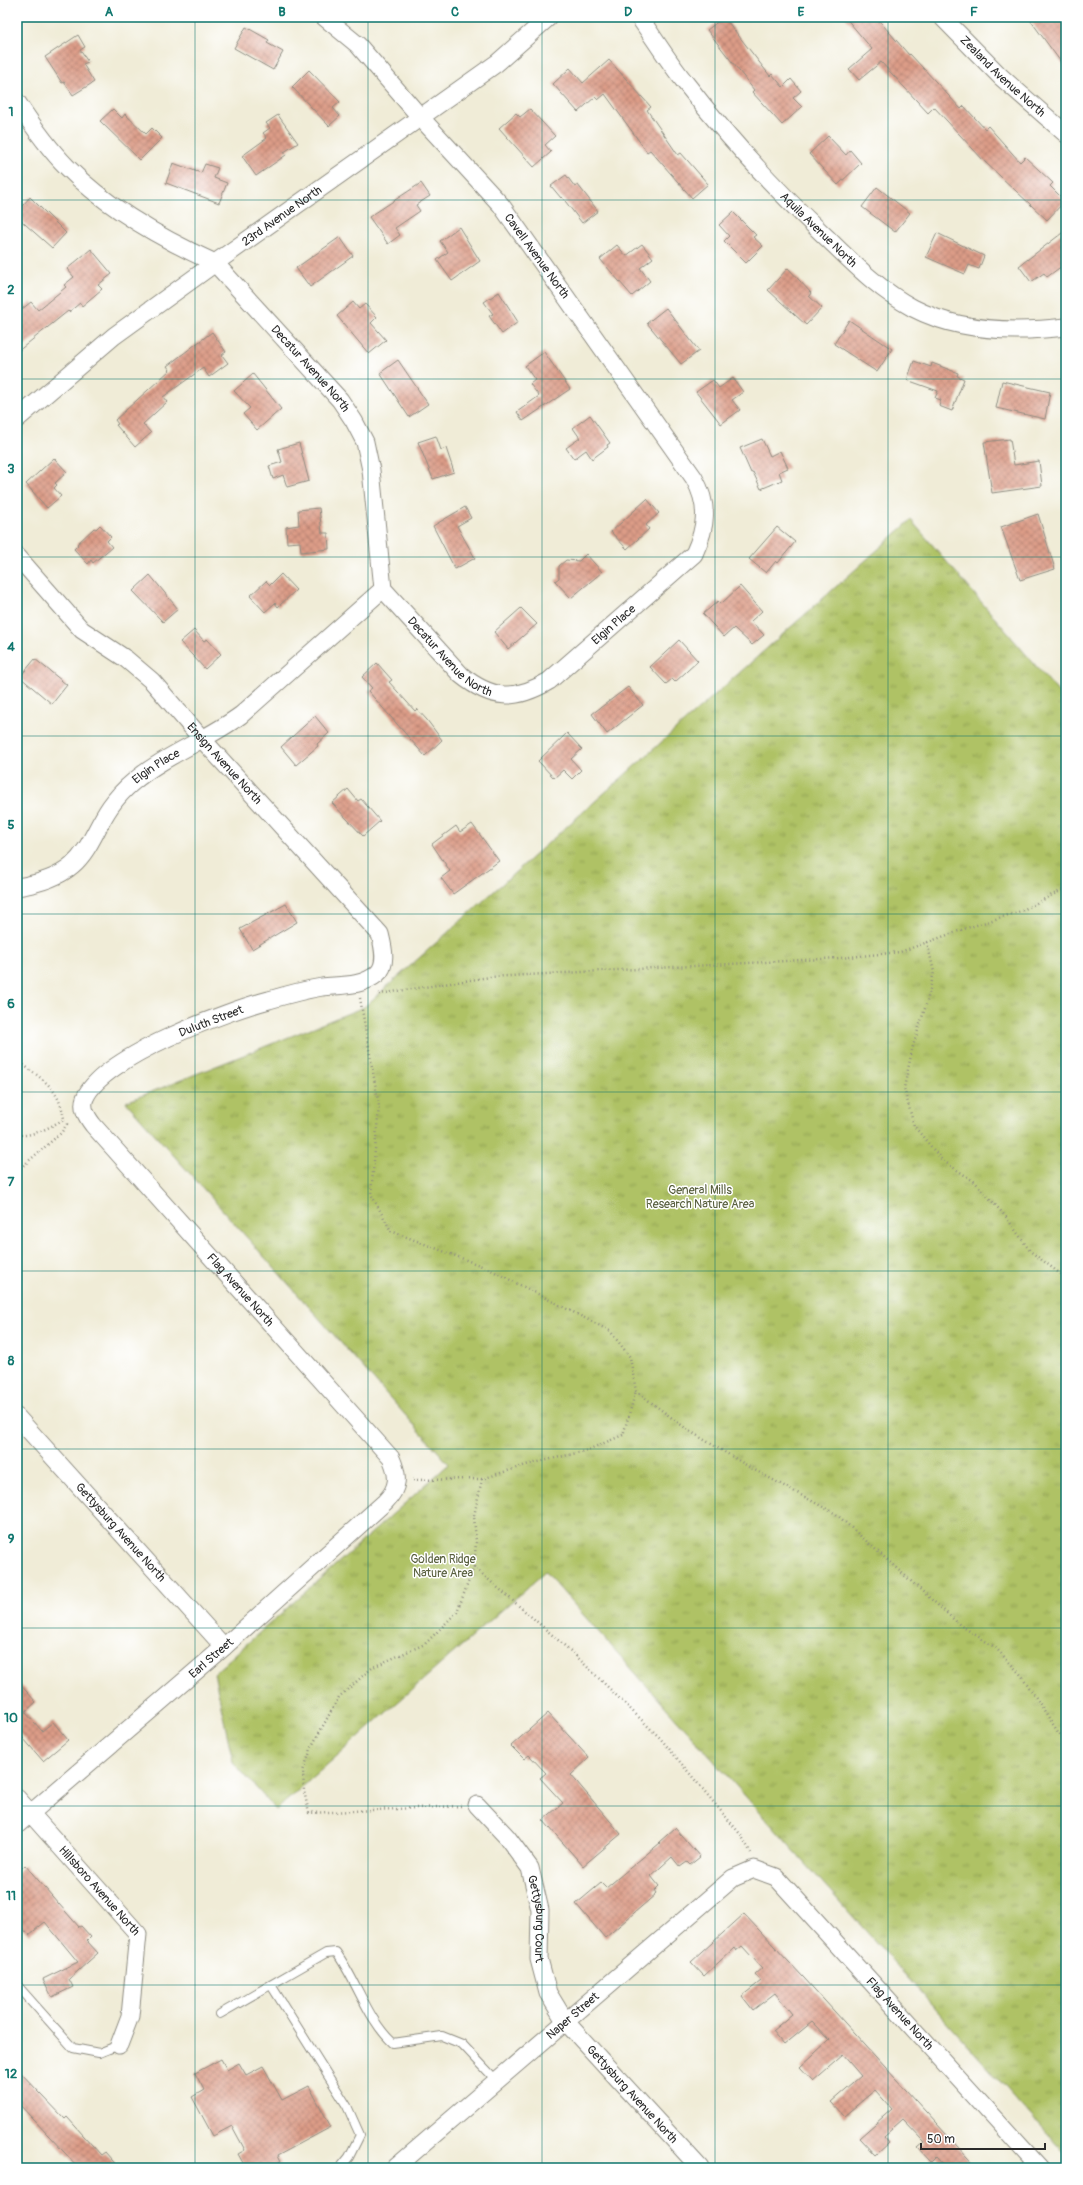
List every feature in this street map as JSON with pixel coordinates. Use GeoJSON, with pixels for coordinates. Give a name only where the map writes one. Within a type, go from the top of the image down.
{"type":"FeatureCollection","features":[{"type":"Feature","properties":{"kind":"street","name":"Cavell Avenue North"},"geometry":{"type":"LineString","coordinates":[[324,17],[358,45],[420,118],[501,205],[694,478],[703,498],[705,508],[704,525]]}},
{"type":"Feature","properties":{"kind":"street","name":"23rd Avenue North"},"geometry":{"type":"LineString","coordinates":[[17,418],[114,336],[497,63],[550,17]]}},
{"type":"Feature","properties":{"kind":"street","name":"Aquila Avenue North"},"geometry":{"type":"LineString","coordinates":[[639,17],[684,81],[741,151],[805,217],[872,282],[913,308],[950,322],[986,329],[1025,330],[1066,327]]}},
{"type":"Feature","properties":{"kind":"street","name":"Zealand Avenue North"},"geometry":{"type":"LineString","coordinates":[[942,17],[1000,77],[1066,134]]}},
{"type":"Feature","properties":{"kind":"street","name":"Decatur Avenue North"},"geometry":{"type":"LineString","coordinates":[[17,102],[36,132],[67,168],[103,199],[143,226],[188,251],[215,263],[340,400],[354,421],[364,442],[371,470],[383,589],[461,675],[474,686],[501,695]]}},
{"type":"Feature","properties":{"kind":"street","name":"Elgin Place"},"geometry":{"type":"LineString","coordinates":[[501,695],[516,695],[530,692],[549,681],[684,565],[694,554],[701,540],[704,525]]}},
{"type":"Feature","properties":{"kind":"street","name":"Ensign Avenue North"},"geometry":{"type":"LineString","coordinates":[[17,556],[82,630],[141,671],[380,934],[384,950],[383,964],[378,973],[360,995]]}},
{"type":"Feature","properties":{"kind":"street","name":"Elgin Place"},"geometry":{"type":"LineString","coordinates":[[17,887],[38,884],[56,877],[72,866],[85,853],[110,808],[132,783],[158,765],[221,729],[241,715],[383,589]]}},
{"type":"Feature","properties":{"kind":"street","name":"Duluth Street"},"geometry":{"type":"LineString","coordinates":[[85,1098],[95,1081],[116,1067],[166,1039],[217,1017],[284,996],[322,987],[360,995]]}},
{"type":"Feature","properties":{"kind":"street","name":"Flag Avenue North"},"geometry":{"type":"LineString","coordinates":[[85,1098],[84,1113],[93,1125],[391,1458],[396,1470],[404,1479]]}},
{"type":"Feature","properties":{"kind":"street","name":"Gettysburg Avenue North"},"geometry":{"type":"LineString","coordinates":[[17,1417],[224,1648]]}},
{"type":"Feature","properties":{"kind":"street","name":"Earl Street"},"geometry":{"type":"LineString","coordinates":[[17,1825],[224,1648],[385,1502],[404,1479]]}},
{"type":"Feature","properties":{"kind":"street","name":"Hillsboro Avenue North"},"geometry":{"type":"LineString","coordinates":[[17,1798],[138,1934],[130,2016],[119,2045]]}},
{"type":"Feature","properties":{"kind":"street","name":"Gettysburg Court"},"geometry":{"type":"LineString","coordinates":[[477,1805],[507,1837],[530,1868],[540,1910],[539,1959],[548,1993],[565,2021]]}},
{"type":"Feature","properties":{"kind":"street","name":"Flag Avenue North"},"geometry":{"type":"LineString","coordinates":[[754,1869],[776,1877],[1040,2168]]}},
{"type":"Feature","properties":{"kind":"street","name":"Naper Street"},"geometry":{"type":"LineString","coordinates":[[395,2168],[733,1878],[754,1869]]}},
{"type":"Feature","properties":{"kind":"street","name":"Gettysburg Avenue North"},"geometry":{"type":"LineString","coordinates":[[565,2021],[700,2168]]}},
{"type":"Feature","properties":{"kind":"lane"},"geometry":{"type":"LineString","coordinates":[[220,2014],[326,1953],[336,1952],[382,2033],[394,2043],[442,2036],[462,2044],[497,2081]]}},
{"type":"Feature","properties":{"kind":"lane"},"geometry":{"type":"LineString","coordinates":[[17,1985],[73,2048],[99,2054],[119,2045]]}},
{"type":"Feature","properties":{"kind":"lane"},"geometry":{"type":"LineString","coordinates":[[271,1985],[347,2106],[360,2135],[349,2157],[340,2168]]}},
{"type":"Feature","properties":{"kind":"path"},"geometry":{"type":"LineString","coordinates":[[375,995],[490,977],[840,958],[900,952],[1021,911],[1066,888]]}},
{"type":"Feature","properties":{"kind":"path"},"geometry":{"type":"LineString","coordinates":[[927,942],[934,972],[927,1002],[913,1046],[904,1088],[914,1126],[942,1160],[975,1182],[1006,1217],[1030,1251],[1066,1278]]}},
{"type":"Feature","properties":{"kind":"path"},"geometry":{"type":"LineString","coordinates":[[360,995],[379,1106],[371,1194],[391,1231],[487,1268],[610,1331],[630,1357],[636,1391],[624,1435],[585,1451],[526,1465],[482,1479],[404,1479]]}},
{"type":"Feature","properties":{"kind":"path"},"geometry":{"type":"LineString","coordinates":[[17,1060],[52,1088],[61,1102],[66,1124],[61,1133],[17,1171]]}},
{"type":"Feature","properties":{"kind":"path"},"geometry":{"type":"LineString","coordinates":[[17,1135],[23,1136],[52,1126],[64,1119]]}},
{"type":"Feature","properties":{"kind":"path"},"geometry":{"type":"LineString","coordinates":[[636,1391],[688,1430],[751,1468],[836,1514],[960,1626],[996,1648],[1022,1676],[1058,1732],[1066,1741]]}},
{"type":"Feature","properties":{"kind":"path"},"geometry":{"type":"LineString","coordinates":[[477,1805],[309,1813],[304,1791],[303,1771],[313,1744],[339,1697],[372,1667],[425,1644],[457,1612],[474,1567],[476,1542],[474,1516],[482,1479]]}},
{"type":"Feature","properties":{"kind":"path"},"geometry":{"type":"LineString","coordinates":[[474,1567],[573,1653],[660,1738],[741,1835],[751,1849],[754,1869]]}},
{"type":"Feature","properties":{"kind":"path"},"geometry":{"type":"LineString","coordinates":[[1066,1780],[1062,1798],[1066,1832]]}},
{"type":"Feature","properties":{"kind":"green space","name":"General Mills Research Nature Area"},"geometry":{"type":"Polygon","coordinates":[[[911,520],[1066,701],[1066,2155],[545,1572],[276,1810],[233,1762],[214,1673],[449,1464],[126,1102],[364,1007],[911,520]]]}},
{"type":"Feature","properties":{"kind":"building"},"geometry":{"type":"Polygon","coordinates":[[[724,17],[770,76],[772,74],[783,87],[791,79],[801,91],[793,98],[802,107],[782,125],[752,92],[754,90],[707,30],[724,17]]]}},
{"type":"Feature","properties":{"kind":"building"},"geometry":{"type":"Polygon","coordinates":[[[845,17],[876,17],[909,55],[910,54],[961,109],[964,106],[985,129],[988,126],[1020,162],[1025,157],[1053,183],[1050,186],[1065,201],[1047,220],[985,162],[934,107],[928,113],[881,62],[859,80],[849,69],[872,49],[845,17]]]}},
{"type":"Feature","properties":{"kind":"building"},"geometry":{"type":"Polygon","coordinates":[[[1028,17],[1061,17],[1066,23],[1066,69],[1028,17]]]}},
{"type":"Feature","properties":{"kind":"building"},"geometry":{"type":"Polygon","coordinates":[[[246,27],[269,40],[267,43],[283,52],[273,70],[234,48],[246,27]]]}},
{"type":"Feature","properties":{"kind":"building"},"geometry":{"type":"Polygon","coordinates":[[[78,35],[85,47],[80,50],[88,62],[83,64],[94,82],[73,95],[64,82],[62,83],[45,57],[78,35]]]}},
{"type":"Feature","properties":{"kind":"building"},"geometry":{"type":"Polygon","coordinates":[[[609,60],[651,107],[647,110],[678,155],[681,153],[708,184],[692,198],[650,150],[647,152],[605,94],[598,100],[595,97],[578,112],[553,84],[570,68],[583,83],[609,60]]]}},
{"type":"Feature","properties":{"kind":"building"},"geometry":{"type":"Polygon","coordinates":[[[309,70],[340,102],[333,108],[340,116],[329,126],[292,87],[309,70]]]}},
{"type":"Feature","properties":{"kind":"building"},"geometry":{"type":"Polygon","coordinates":[[[113,109],[122,118],[125,114],[146,134],[152,128],[162,138],[140,160],[100,121],[113,109]]]}},
{"type":"Feature","properties":{"kind":"building"},"geometry":{"type":"Polygon","coordinates":[[[530,109],[555,136],[545,145],[551,152],[534,167],[499,128],[516,113],[520,117],[530,109]]]}},
{"type":"Feature","properties":{"kind":"building"},"geometry":{"type":"Polygon","coordinates":[[[278,115],[298,143],[284,152],[286,155],[256,176],[242,156],[267,138],[263,133],[270,128],[266,123],[278,115]]]}},
{"type":"Feature","properties":{"kind":"building"},"geometry":{"type":"Polygon","coordinates":[[[828,136],[846,155],[850,150],[861,163],[838,185],[809,154],[828,136]]]}},
{"type":"Feature","properties":{"kind":"building"},"geometry":{"type":"Polygon","coordinates":[[[173,163],[201,173],[205,164],[218,168],[214,178],[227,183],[219,203],[166,183],[173,163]]]}},
{"type":"Feature","properties":{"kind":"building"},"geometry":{"type":"Polygon","coordinates":[[[566,175],[575,187],[578,185],[598,211],[582,223],[562,197],[561,198],[551,186],[566,175]]]}},
{"type":"Feature","properties":{"kind":"building"},"geometry":{"type":"Polygon","coordinates":[[[421,183],[430,196],[416,205],[420,211],[395,228],[400,235],[388,244],[369,217],[421,183]]]}},
{"type":"Feature","properties":{"kind":"building"},"geometry":{"type":"Polygon","coordinates":[[[877,187],[910,213],[895,232],[862,207],[877,187]]]}},
{"type":"Feature","properties":{"kind":"building"},"geometry":{"type":"Polygon","coordinates":[[[30,197],[66,233],[52,248],[17,217],[17,212],[30,197]]]}},
{"type":"Feature","properties":{"kind":"building"},"geometry":{"type":"Polygon","coordinates":[[[733,212],[756,235],[753,237],[763,246],[746,263],[724,241],[729,236],[719,225],[733,212]]]}},
{"type":"Feature","properties":{"kind":"building"},"geometry":{"type":"Polygon","coordinates":[[[459,227],[480,261],[452,281],[437,260],[448,252],[440,241],[459,227]]]}},
{"type":"Feature","properties":{"kind":"building"},"geometry":{"type":"Polygon","coordinates":[[[1066,230],[1066,263],[1047,277],[1044,273],[1031,282],[1019,266],[1066,230]]]}},
{"type":"Feature","properties":{"kind":"building"},"geometry":{"type":"Polygon","coordinates":[[[937,233],[984,256],[979,269],[969,265],[965,274],[926,257],[937,233]]]}},
{"type":"Feature","properties":{"kind":"building"},"geometry":{"type":"Polygon","coordinates":[[[340,237],[353,256],[310,287],[296,268],[340,237]]]}},
{"type":"Feature","properties":{"kind":"building"},"geometry":{"type":"Polygon","coordinates":[[[642,244],[653,258],[640,268],[650,281],[632,296],[600,259],[617,245],[626,256],[642,244]]]}},
{"type":"Feature","properties":{"kind":"building"},"geometry":{"type":"Polygon","coordinates":[[[91,249],[112,274],[98,285],[102,289],[82,306],[80,303],[69,312],[68,311],[17,352],[17,313],[31,302],[38,310],[66,287],[64,285],[74,277],[67,269],[91,249]]]}},
{"type":"Feature","properties":{"kind":"building"},"geometry":{"type":"Polygon","coordinates":[[[788,268],[811,293],[809,296],[822,308],[806,325],[768,290],[788,268]]]}},
{"type":"Feature","properties":{"kind":"building"},"geometry":{"type":"Polygon","coordinates":[[[499,292],[518,322],[502,334],[489,316],[493,314],[484,302],[499,292]]]}},
{"type":"Feature","properties":{"kind":"building"},"geometry":{"type":"Polygon","coordinates":[[[353,302],[359,309],[365,304],[377,317],[371,323],[386,340],[369,354],[337,316],[353,302]]]}},
{"type":"Feature","properties":{"kind":"building"},"geometry":{"type":"Polygon","coordinates":[[[666,308],[699,351],[681,364],[647,323],[666,308]]]}},
{"type":"Feature","properties":{"kind":"building"},"geometry":{"type":"Polygon","coordinates":[[[849,320],[892,349],[877,372],[834,344],[849,320]]]}},
{"type":"Feature","properties":{"kind":"building"},"geometry":{"type":"Polygon","coordinates":[[[212,332],[226,352],[222,355],[228,363],[209,377],[203,368],[163,397],[167,402],[143,424],[151,433],[135,447],[116,425],[118,424],[115,420],[170,370],[167,366],[212,332]]]}},
{"type":"Feature","properties":{"kind":"building"},"geometry":{"type":"Polygon","coordinates":[[[544,352],[570,389],[523,421],[517,412],[539,396],[530,384],[535,380],[525,366],[544,352]]]}},
{"type":"Feature","properties":{"kind":"building"},"geometry":{"type":"Polygon","coordinates":[[[398,360],[428,404],[409,417],[380,373],[398,360]]]}},
{"type":"Feature","properties":{"kind":"building"},"geometry":{"type":"Polygon","coordinates":[[[914,361],[931,367],[932,363],[958,373],[957,376],[964,379],[952,411],[939,406],[941,400],[935,398],[938,391],[907,380],[914,361]]]}},
{"type":"Feature","properties":{"kind":"building"},"geometry":{"type":"Polygon","coordinates":[[[253,374],[281,409],[257,430],[243,414],[250,408],[234,391],[253,374]]]}},
{"type":"Feature","properties":{"kind":"building"},"geometry":{"type":"Polygon","coordinates":[[[733,378],[743,392],[732,400],[740,410],[721,424],[696,392],[713,380],[719,388],[733,378]]]}},
{"type":"Feature","properties":{"kind":"building"},"geometry":{"type":"Polygon","coordinates":[[[1002,381],[1050,392],[1045,419],[996,408],[1002,381]]]}},
{"type":"Feature","properties":{"kind":"building"},"geometry":{"type":"Polygon","coordinates":[[[590,415],[610,443],[607,445],[608,447],[592,459],[586,450],[574,459],[566,448],[580,438],[573,428],[590,415]]]}},
{"type":"Feature","properties":{"kind":"building"},"geometry":{"type":"Polygon","coordinates":[[[436,436],[441,450],[446,448],[454,472],[433,479],[418,442],[436,436]]]}},
{"type":"Feature","properties":{"kind":"building"},"geometry":{"type":"Polygon","coordinates":[[[762,439],[770,456],[780,451],[788,468],[779,472],[782,480],[761,489],[753,472],[751,473],[740,448],[762,439]]]}},
{"type":"Feature","properties":{"kind":"building"},"geometry":{"type":"Polygon","coordinates":[[[1010,439],[1014,465],[1039,461],[1042,486],[992,493],[984,442],[1010,439]]]}},
{"type":"Feature","properties":{"kind":"building"},"geometry":{"type":"Polygon","coordinates":[[[299,443],[309,481],[287,487],[283,475],[273,479],[269,466],[282,462],[278,449],[299,443]]]}},
{"type":"Feature","properties":{"kind":"building"},"geometry":{"type":"Polygon","coordinates":[[[54,458],[67,472],[55,483],[57,485],[54,488],[61,496],[47,508],[26,484],[54,458]]]}},
{"type":"Feature","properties":{"kind":"building"},"geometry":{"type":"Polygon","coordinates":[[[647,499],[659,513],[646,525],[649,529],[627,549],[611,532],[647,499]]]}},
{"type":"Feature","properties":{"kind":"building"},"geometry":{"type":"Polygon","coordinates":[[[465,507],[471,518],[457,526],[475,558],[455,569],[433,526],[465,507]]]}},
{"type":"Feature","properties":{"kind":"building"},"geometry":{"type":"Polygon","coordinates":[[[319,508],[322,533],[328,533],[329,549],[301,552],[300,542],[287,543],[286,527],[299,525],[298,510],[319,508]]]}},
{"type":"Feature","properties":{"kind":"building"},"geometry":{"type":"Polygon","coordinates":[[[1038,514],[1055,569],[1020,580],[1001,527],[1038,514]]]}},
{"type":"Feature","properties":{"kind":"building"},"geometry":{"type":"Polygon","coordinates":[[[100,525],[111,537],[107,541],[112,547],[93,563],[91,560],[88,564],[74,549],[78,545],[77,544],[94,528],[96,529],[100,525]]]}},
{"type":"Feature","properties":{"kind":"building"},"geometry":{"type":"Polygon","coordinates":[[[777,527],[795,542],[778,563],[776,561],[766,573],[749,559],[777,527]]]}},
{"type":"Feature","properties":{"kind":"building"},"geometry":{"type":"Polygon","coordinates":[[[586,554],[602,572],[571,598],[555,581],[559,578],[559,566],[566,560],[579,561],[586,554]]]}},
{"type":"Feature","properties":{"kind":"building"},"geometry":{"type":"Polygon","coordinates":[[[281,574],[296,590],[278,607],[275,603],[265,612],[250,596],[266,581],[270,585],[281,574]]]}},
{"type":"Feature","properties":{"kind":"building"},"geometry":{"type":"Polygon","coordinates":[[[150,575],[178,609],[163,622],[133,591],[150,575]]]}},
{"type":"Feature","properties":{"kind":"building"},"geometry":{"type":"Polygon","coordinates":[[[740,586],[762,611],[751,621],[764,635],[752,645],[734,628],[724,637],[703,614],[718,601],[721,604],[740,586]]]}},
{"type":"Feature","properties":{"kind":"building"},"geometry":{"type":"Polygon","coordinates":[[[521,608],[537,624],[508,649],[494,632],[521,608]]]}},
{"type":"Feature","properties":{"kind":"building"},"geometry":{"type":"Polygon","coordinates":[[[194,630],[204,641],[207,639],[221,654],[205,669],[180,642],[194,630]]]}},
{"type":"Feature","properties":{"kind":"building"},"geometry":{"type":"Polygon","coordinates":[[[679,640],[698,661],[675,682],[672,679],[666,684],[650,667],[679,640]]]}},
{"type":"Feature","properties":{"kind":"building"},"geometry":{"type":"Polygon","coordinates":[[[35,659],[67,685],[52,704],[20,677],[35,659]]]}},
{"type":"Feature","properties":{"kind":"building"},"geometry":{"type":"Polygon","coordinates":[[[377,663],[392,680],[389,682],[415,711],[417,709],[442,740],[425,756],[368,691],[372,688],[362,677],[377,663]]]}},
{"type":"Feature","properties":{"kind":"building"},"geometry":{"type":"Polygon","coordinates":[[[628,687],[643,705],[607,734],[592,714],[628,687]]]}},
{"type":"Feature","properties":{"kind":"building"},"geometry":{"type":"Polygon","coordinates":[[[315,716],[329,733],[317,744],[318,746],[296,765],[281,747],[315,716]]]}},
{"type":"Feature","properties":{"kind":"building"},"geometry":{"type":"Polygon","coordinates":[[[567,733],[582,749],[571,759],[581,770],[572,779],[563,770],[554,778],[538,761],[567,733]]]}},
{"type":"Feature","properties":{"kind":"building"},"geometry":{"type":"Polygon","coordinates":[[[348,789],[358,801],[361,799],[380,821],[363,836],[332,803],[348,789]]]}},
{"type":"Feature","properties":{"kind":"building"},"geometry":{"type":"Polygon","coordinates":[[[472,824],[499,861],[453,894],[441,878],[450,871],[432,844],[456,826],[460,832],[472,824]]]}},
{"type":"Feature","properties":{"kind":"building"},"geometry":{"type":"Polygon","coordinates":[[[286,904],[297,922],[252,949],[240,929],[286,904]]]}},
{"type":"Feature","properties":{"kind":"building"},"geometry":{"type":"Polygon","coordinates":[[[17,1681],[36,1702],[25,1712],[42,1731],[53,1722],[68,1740],[43,1761],[17,1731],[17,1681]]]}},
{"type":"Feature","properties":{"kind":"building"},"geometry":{"type":"Polygon","coordinates":[[[548,1713],[589,1758],[571,1775],[621,1834],[583,1866],[543,1820],[563,1803],[540,1778],[546,1773],[529,1755],[524,1759],[511,1746],[548,1713]]]}},
{"type":"Feature","properties":{"kind":"building"},"geometry":{"type":"Polygon","coordinates":[[[675,1828],[700,1857],[690,1865],[687,1862],[680,1867],[672,1857],[651,1876],[659,1886],[654,1891],[656,1894],[605,1938],[576,1904],[601,1883],[606,1888],[660,1843],[659,1842],[675,1828]]]}},
{"type":"Feature","properties":{"kind":"building"},"geometry":{"type":"Polygon","coordinates":[[[25,1865],[79,1927],[81,1926],[91,1937],[87,1941],[98,1953],[69,1979],[73,1987],[52,1997],[43,1979],[78,1962],[45,1922],[29,1935],[17,1922],[17,1873],[25,1865]]]}},
{"type":"Feature","properties":{"kind":"building"},"geometry":{"type":"Polygon","coordinates":[[[744,1914],[977,2168],[946,2168],[936,2157],[931,2162],[918,2148],[925,2142],[903,2119],[884,2136],[889,2142],[875,2155],[859,2138],[892,2109],[875,2090],[844,2116],[831,2102],[861,2076],[843,2055],[813,2081],[800,2067],[829,2040],[812,2022],[784,2045],[772,2031],[792,2014],[775,1993],[753,2010],[742,1996],[761,1981],[755,1974],[762,1968],[742,1946],[736,1951],[734,1948],[704,1976],[691,1962],[744,1914]]]}},
{"type":"Feature","properties":{"kind":"building"},"geometry":{"type":"Polygon","coordinates":[[[221,2059],[227,2070],[239,2063],[246,2075],[263,2066],[282,2100],[309,2086],[331,2127],[277,2156],[281,2164],[273,2168],[246,2168],[238,2154],[245,2150],[232,2126],[213,2136],[192,2097],[204,2090],[195,2073],[221,2059]]]}},
{"type":"Feature","properties":{"kind":"building"},"geometry":{"type":"Polygon","coordinates":[[[17,2069],[65,2119],[67,2117],[101,2155],[105,2152],[119,2168],[79,2168],[17,2102],[17,2069]]]}},
{"type":"Feature","properties":{"kind":"park label","name":"Golden Ridge Nature Area"},"geometry":{"type":"Point","coordinates":[443,1566]}}]}
